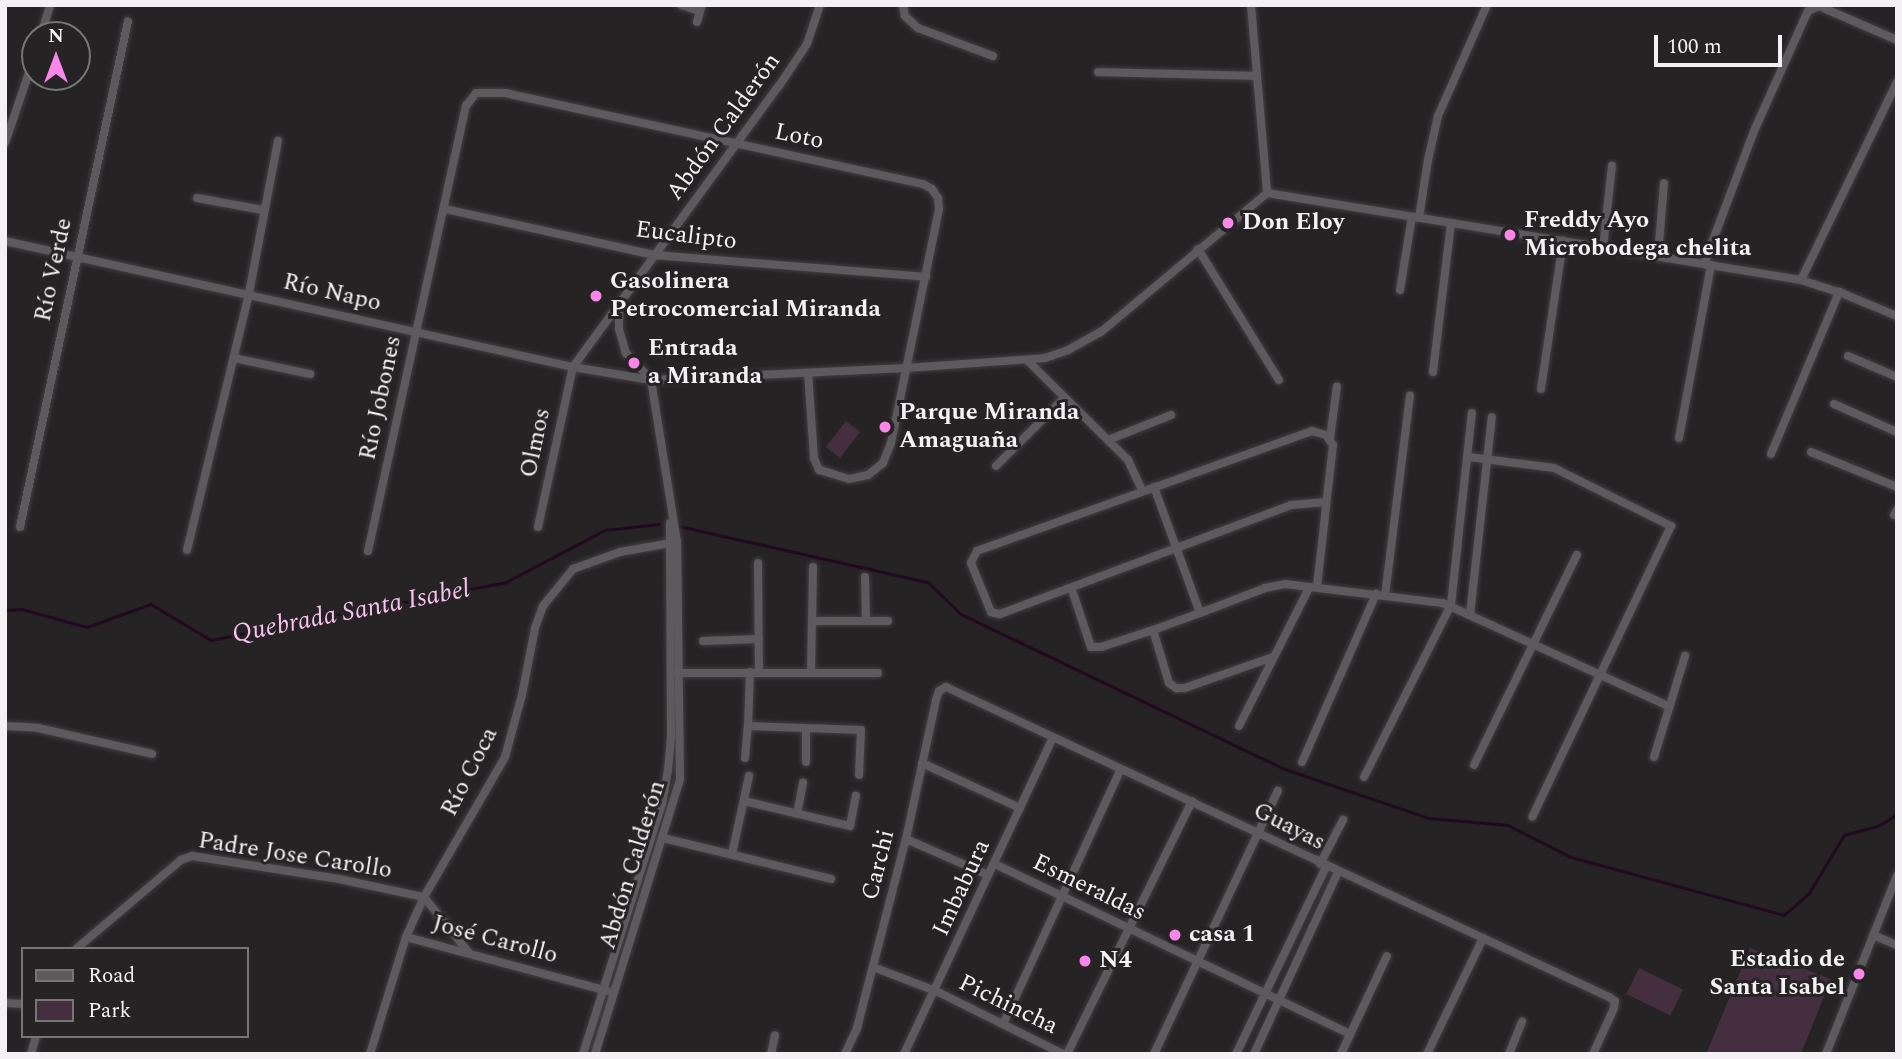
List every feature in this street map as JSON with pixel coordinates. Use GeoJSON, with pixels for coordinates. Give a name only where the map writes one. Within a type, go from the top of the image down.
{"type":"FeatureCollection","features":[{"type":"Feature","properties":{"kind":"street"},"geometry":{"type":"LineString","coordinates":[[681,5],[701,8],[697,22]]}},
{"type":"Feature","properties":{"kind":"street","name":"Abdón Calderón"},"geometry":{"type":"LineString","coordinates":[[573,367],[807,44],[820,5]]}},
{"type":"Feature","properties":{"kind":"street"},"geometry":{"type":"LineString","coordinates":[[903,5],[905,16],[918,27],[993,56]]}},
{"type":"Feature","properties":{"kind":"street"},"geometry":{"type":"LineString","coordinates":[[1251,5],[1267,193],[1801,281],[1839,292],[1897,316]]}},
{"type":"Feature","properties":{"kind":"street"},"geometry":{"type":"LineString","coordinates":[[1399,290],[1438,116],[1487,5]]}},
{"type":"Feature","properties":{"kind":"street"},"geometry":{"type":"LineString","coordinates":[[1679,438],[1707,265],[1765,105],[1808,11],[1819,6],[1897,40]]}},
{"type":"Feature","properties":{"kind":"street","name":"Río Verde"},"geometry":{"type":"LineString","coordinates":[[20,527],[128,21]]}},
{"type":"Feature","properties":{"kind":"street"},"geometry":{"type":"LineString","coordinates":[[1098,72],[1256,76]]}},
{"type":"Feature","properties":{"kind":"street"},"geometry":{"type":"LineString","coordinates":[[1801,281],[1897,82]]}},
{"type":"Feature","properties":{"kind":"street"},"geometry":{"type":"LineString","coordinates":[[5,142],[23,91]]}},
{"type":"Feature","properties":{"kind":"street","name":"Loto"},"geometry":{"type":"LineString","coordinates":[[476,93],[505,93],[923,184],[932,189],[938,198],[939,209],[891,443],[883,463],[868,475],[849,478],[819,470],[814,458],[808,373]]}},
{"type":"Feature","properties":{"kind":"street","name":"Río Jobones"},"geometry":{"type":"LineString","coordinates":[[368,551],[466,106],[476,93]]}},
{"type":"Feature","properties":{"kind":"street"},"geometry":{"type":"LineString","coordinates":[[187,550],[249,293],[278,141]]}},
{"type":"Feature","properties":{"kind":"street"},"geometry":{"type":"LineString","coordinates":[[1603,248],[1612,165]]}},
{"type":"Feature","properties":{"kind":"street"},"geometry":{"type":"LineString","coordinates":[[1658,257],[1664,183]]}},
{"type":"Feature","properties":{"kind":"street","name":"Río Napo"},"geometry":{"type":"LineString","coordinates":[[5,241],[573,367],[651,380],[1027,360],[1068,350],[1101,332],[1267,193]]}},
{"type":"Feature","properties":{"kind":"street"},"geometry":{"type":"LineString","coordinates":[[197,198],[263,210]]}},
{"type":"Feature","properties":{"kind":"street","name":"Eucalipto"},"geometry":{"type":"LineString","coordinates":[[445,209],[655,255],[926,277]]}},
{"type":"Feature","properties":{"kind":"street"},"geometry":{"type":"LineString","coordinates":[[1433,372],[1451,223]]}},
{"type":"Feature","properties":{"kind":"street"},"geometry":{"type":"LineString","coordinates":[[1541,389],[1563,241]]}},
{"type":"Feature","properties":{"kind":"street"},"geometry":{"type":"LineString","coordinates":[[1198,249],[1279,380]]}},
{"type":"Feature","properties":{"kind":"street"},"geometry":{"type":"LineString","coordinates":[[1771,454],[1839,292]]}},
{"type":"Feature","properties":{"kind":"street"},"geometry":{"type":"LineString","coordinates":[[619,304],[619,329],[626,353],[651,380]]}},
{"type":"Feature","properties":{"kind":"street"},"geometry":{"type":"LineString","coordinates":[[1848,356],[1897,377]]}},
{"type":"Feature","properties":{"kind":"street"},"geometry":{"type":"LineString","coordinates":[[234,358],[310,374]]}},
{"type":"Feature","properties":{"kind":"street"},"geometry":{"type":"LineString","coordinates":[[1027,360],[1128,460],[1142,490]]}},
{"type":"Feature","properties":{"kind":"street","name":"Olmos"},"geometry":{"type":"LineString","coordinates":[[538,527],[573,367]]}},
{"type":"Feature","properties":{"kind":"street","name":"Abdón Calderón"},"geometry":{"type":"LineString","coordinates":[[595,1054],[680,779],[680,673],[672,542],[651,380]]}},
{"type":"Feature","properties":{"kind":"street"},"geometry":{"type":"LineString","coordinates":[[1330,438],[1337,387]]}},
{"type":"Feature","properties":{"kind":"street"},"geometry":{"type":"LineString","coordinates":[[1302,762],[1380,595],[1410,396]]}},
{"type":"Feature","properties":{"kind":"street"},"geometry":{"type":"LineString","coordinates":[[996,466],[1064,398]]}},
{"type":"Feature","properties":{"kind":"street"},"geometry":{"type":"LineString","coordinates":[[1834,404],[1897,432]]}},
{"type":"Feature","properties":{"kind":"street"},"geometry":{"type":"LineString","coordinates":[[1364,777],[1451,605],[1472,413]]}},
{"type":"Feature","properties":{"kind":"street"},"geometry":{"type":"LineString","coordinates":[[1108,440],[1171,415]]}},
{"type":"Feature","properties":{"kind":"street"},"geometry":{"type":"LineString","coordinates":[[1470,615],[1492,417]]}},
{"type":"Feature","properties":{"kind":"street"},"geometry":{"type":"LineString","coordinates":[[1239,726],[1273,657],[1313,588],[1326,502],[1334,445],[1330,438],[1318,432],[1304,433],[977,551],[973,556],[971,563],[994,614],[1072,590],[1291,505],[1326,502]]}},
{"type":"Feature","properties":{"kind":"street"},"geometry":{"type":"LineString","coordinates":[[1811,452],[1897,487]]}},
{"type":"Feature","properties":{"kind":"street"},"geometry":{"type":"LineString","coordinates":[[1469,457],[1554,468],[1671,526],[1532,817]]}},
{"type":"Feature","properties":{"kind":"street"},"geometry":{"type":"LineString","coordinates":[[1154,487],[1200,613]]}},
{"type":"Feature","properties":{"kind":"street","name":"Abdón Calderón"},"geometry":{"type":"LineString","coordinates":[[583,1054],[662,804],[671,735],[672,542]]}},
{"type":"Feature","properties":{"kind":"street","name":"Río Coca"},"geometry":{"type":"LineString","coordinates":[[370,1054],[406,937],[424,897],[505,757],[542,606],[573,569],[620,552],[672,542]]}},
{"type":"Feature","properties":{"kind":"street"},"geometry":{"type":"LineString","coordinates":[[1474,765],[1577,555]]}},
{"type":"Feature","properties":{"kind":"street"},"geometry":{"type":"LineString","coordinates":[[745,758],[758,639],[758,563]]}},
{"type":"Feature","properties":{"kind":"street"},"geometry":{"type":"LineString","coordinates":[[811,672],[813,567]]}},
{"type":"Feature","properties":{"kind":"street"},"geometry":{"type":"LineString","coordinates":[[865,577],[866,621]]}},
{"type":"Feature","properties":{"kind":"street"},"geometry":{"type":"LineString","coordinates":[[1072,590],[1091,647],[1101,647],[1153,630],[1276,585],[1451,605],[1668,706]]}},
{"type":"Feature","properties":{"kind":"street"},"geometry":{"type":"LineString","coordinates":[[812,621],[888,621]]}},
{"type":"Feature","properties":{"kind":"street"},"geometry":{"type":"LineString","coordinates":[[1153,630],[1167,678],[1176,688],[1185,688],[1273,657]]}},
{"type":"Feature","properties":{"kind":"street"},"geometry":{"type":"LineString","coordinates":[[704,641],[758,639]]}},
{"type":"Feature","properties":{"kind":"street"},"geometry":{"type":"LineString","coordinates":[[1654,757],[1685,656]]}},
{"type":"Feature","properties":{"kind":"street"},"geometry":{"type":"LineString","coordinates":[[670,674],[878,673]]}},
{"type":"Feature","properties":{"kind":"street","name":"Guayas"},"geometry":{"type":"LineString","coordinates":[[946,687],[1120,771],[1192,801],[1615,1001],[1593,1054]]}},
{"type":"Feature","properties":{"kind":"street","name":"Carchi"},"geometry":{"type":"LineString","coordinates":[[845,1054],[857,1028],[906,839],[936,700],[939,691],[946,687]]}},
{"type":"Feature","properties":{"kind":"street"},"geometry":{"type":"LineString","coordinates":[[5,726],[38,728],[152,754]]}},
{"type":"Feature","properties":{"kind":"street"},"geometry":{"type":"LineString","coordinates":[[748,726],[861,730],[859,775]]}},
{"type":"Feature","properties":{"kind":"street"},"geometry":{"type":"LineString","coordinates":[[806,729],[806,762]]}},
{"type":"Feature","properties":{"kind":"street","name":"Imbabura"},"geometry":{"type":"LineString","coordinates":[[904,1054],[1053,738]]}},
{"type":"Feature","properties":{"kind":"street"},"geometry":{"type":"LineString","coordinates":[[922,764],[1020,808]]}},
{"type":"Feature","properties":{"kind":"street"},"geometry":{"type":"LineString","coordinates":[[1003,1024],[1120,771]]}},
{"type":"Feature","properties":{"kind":"street"},"geometry":{"type":"LineString","coordinates":[[732,855],[749,776]]}},
{"type":"Feature","properties":{"kind":"street"},"geometry":{"type":"LineString","coordinates":[[797,814],[803,783]]}},
{"type":"Feature","properties":{"kind":"street"},"geometry":{"type":"LineString","coordinates":[[1154,1054],[1278,791]]}},
{"type":"Feature","properties":{"kind":"street"},"geometry":{"type":"LineString","coordinates":[[744,802],[850,826],[856,796]]}},
{"type":"Feature","properties":{"kind":"street"},"geometry":{"type":"LineString","coordinates":[[1065,1054],[1132,931],[1192,801]]}},
{"type":"Feature","properties":{"kind":"street"},"geometry":{"type":"LineString","coordinates":[[1236,1054],[1343,820]]}},
{"type":"Feature","properties":{"kind":"street"},"geometry":{"type":"LineString","coordinates":[[663,838],[831,879]]}},
{"type":"Feature","properties":{"kind":"street"},"geometry":{"type":"LineString","coordinates":[[906,839],[988,875]]}},
{"type":"Feature","properties":{"kind":"street","name":"Padre Jose Carollo"},"geometry":{"type":"LineString","coordinates":[[78,947],[187,857],[340,879],[424,897],[470,954]]}},
{"type":"Feature","properties":{"kind":"street","name":"Esmeraldas"},"geometry":{"type":"LineString","coordinates":[[995,864],[1266,993]]}},
{"type":"Feature","properties":{"kind":"street"},"geometry":{"type":"LineString","coordinates":[[1254,1054],[1338,872]]}},
{"type":"Feature","properties":{"kind":"street"},"geometry":{"type":"LineString","coordinates":[[1828,1053],[1897,876]]}},
{"type":"Feature","properties":{"kind":"street"},"geometry":{"type":"LineString","coordinates":[[1873,935],[1897,945]]}},
{"type":"Feature","properties":{"kind":"street","name":"José Carollo"},"geometry":{"type":"LineString","coordinates":[[406,937],[614,993]]}},
{"type":"Feature","properties":{"kind":"street"},"geometry":{"type":"LineString","coordinates":[[1427,1054],[1483,938]]}},
{"type":"Feature","properties":{"kind":"street"},"geometry":{"type":"LineString","coordinates":[[1341,1054],[1387,956]]}},
{"type":"Feature","properties":{"kind":"street","name":"Pichincha"},"geometry":{"type":"LineString","coordinates":[[873,967],[936,991],[1065,1054]]}},
{"type":"Feature","properties":{"kind":"street"},"geometry":{"type":"LineString","coordinates":[[1266,993],[1350,1034]]}},
{"type":"Feature","properties":{"kind":"street"},"geometry":{"type":"LineString","coordinates":[[1509,1054],[1522,1022]]}},
{"type":"Feature","properties":{"kind":"street"},"geometry":{"type":"LineString","coordinates":[[771,1054],[775,1035]]}},
{"type":"Feature","properties":{"kind":"green space"},"geometry":{"type":"Polygon","coordinates":[[[846,421],[860,432],[840,458],[826,447],[846,421]]]}},
{"type":"Feature","properties":{"kind":"green space"},"geometry":{"type":"Polygon","coordinates":[[[1750,948],[1831,979],[1801,1054],[1706,1054],[1750,948]]]}},
{"type":"Feature","properties":{"kind":"green space"},"geometry":{"type":"Polygon","coordinates":[[[1639,968],[1683,989],[1670,1016],[1626,994],[1639,968]]]}},
{"type":"Feature","properties":{"kind":"waterway","name":"Quebrada Santa Isabel"},"geometry":{"type":"LineString","coordinates":[[5,610],[22,609],[87,627],[151,604],[211,640],[506,582],[605,530],[659,524]]}},
{"type":"Feature","properties":{"kind":"waterway"},"geometry":{"type":"LineString","coordinates":[[679,526],[928,582],[961,614],[1282,768],[1429,818],[1508,825],[1571,857],[1784,915],[1809,893],[1844,835],[1878,826],[1897,814]]}},
{"type":"Feature","properties":{"kind":"place","name":"Don Eloy"},"geometry":{"type":"Point","coordinates":[1228,223]}},
{"type":"Feature","properties":{"kind":"place","name":"Freddy Ayo Microbodega chelita"},"geometry":{"type":"Point","coordinates":[1510,235]}},
{"type":"Feature","properties":{"kind":"place","name":"Gasolinera Petrocomercial Miranda"},"geometry":{"type":"Point","coordinates":[596,296]}},
{"type":"Feature","properties":{"kind":"place","name":"Entrada a Miranda"},"geometry":{"type":"Point","coordinates":[634,363]}},
{"type":"Feature","properties":{"kind":"place","name":"Parque Miranda Amaguaña"},"geometry":{"type":"Point","coordinates":[885,427]}},
{"type":"Feature","properties":{"kind":"place","name":"casa 1"},"geometry":{"type":"Point","coordinates":[1175,935]}},
{"type":"Feature","properties":{"kind":"place","name":"N4"},"geometry":{"type":"Point","coordinates":[1085,961]}},
{"type":"Feature","properties":{"kind":"place","name":"Estadio de Santa Isabel"},"geometry":{"type":"Point","coordinates":[1859,974]}}]}
